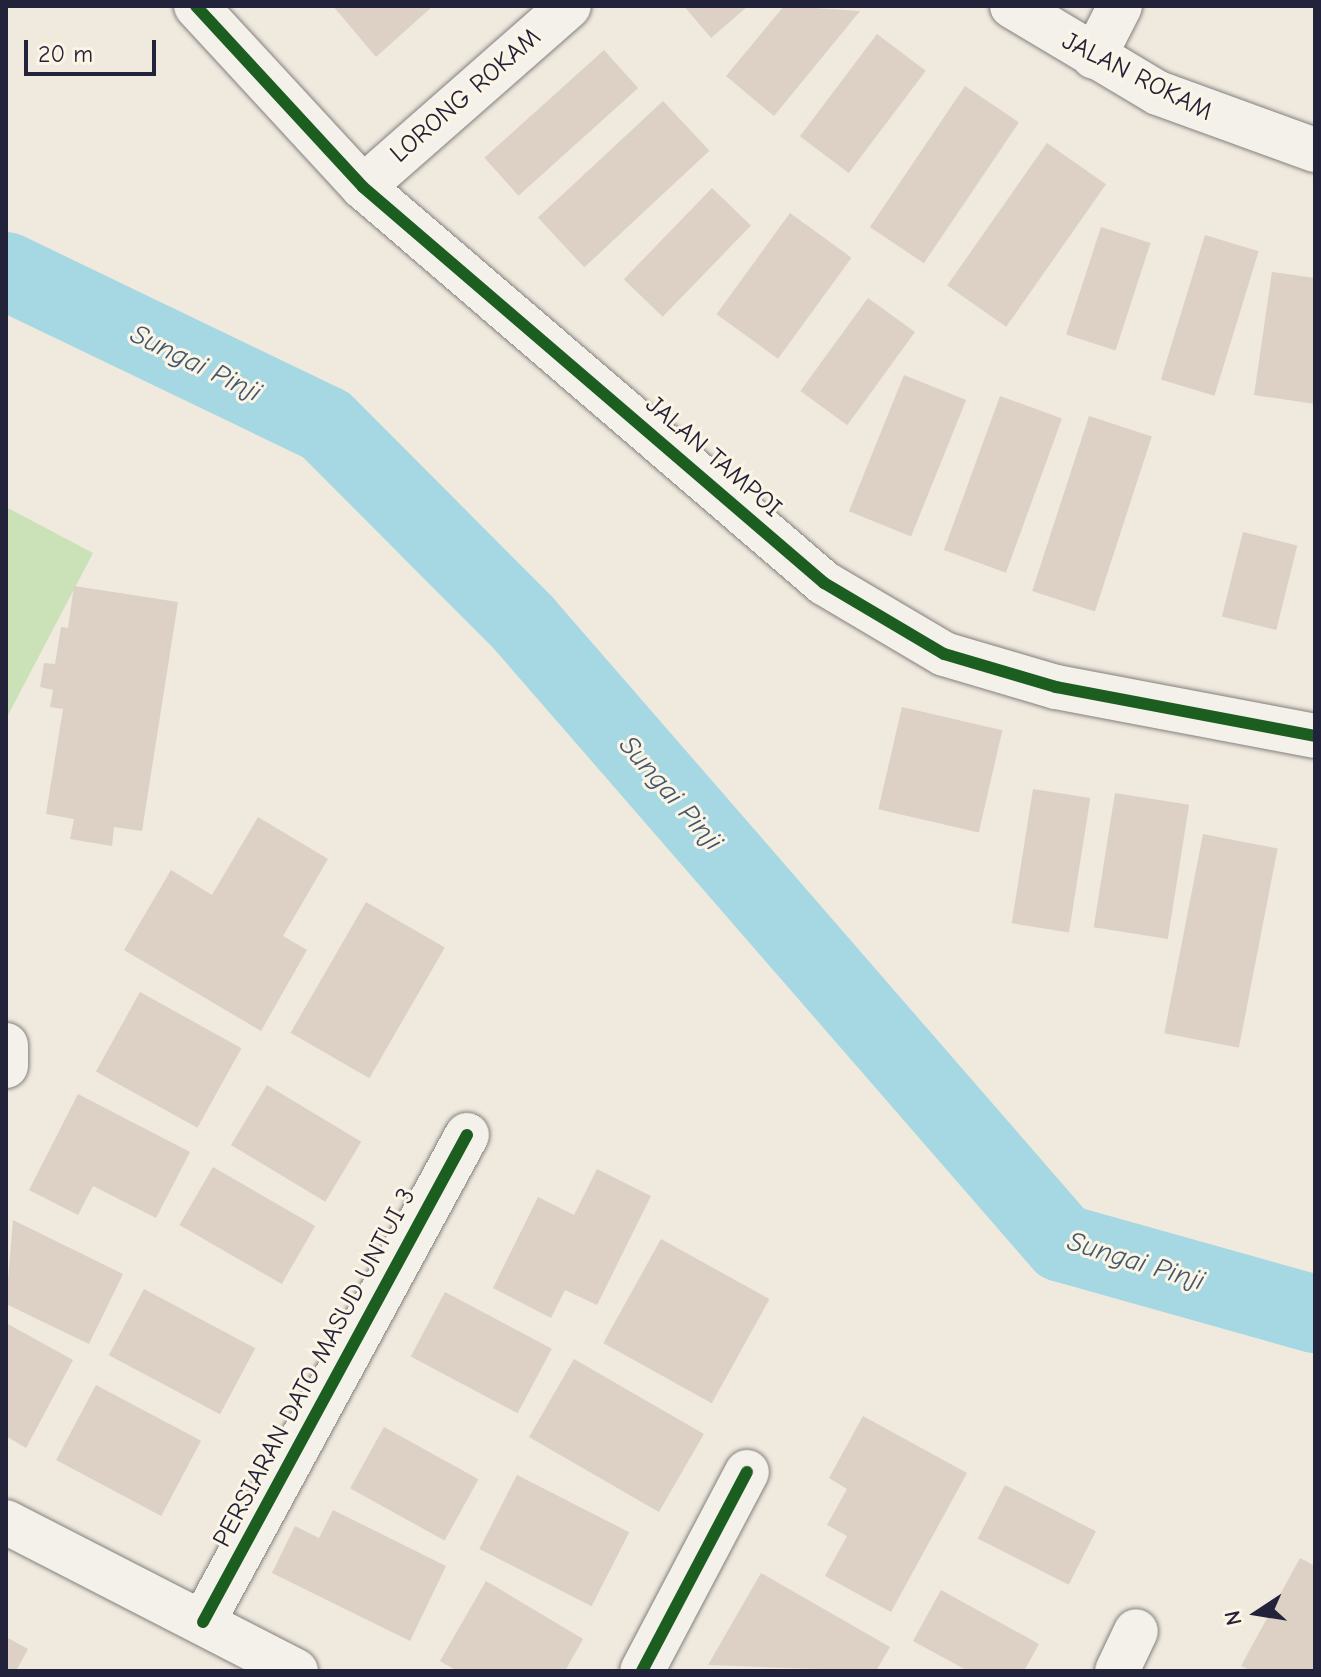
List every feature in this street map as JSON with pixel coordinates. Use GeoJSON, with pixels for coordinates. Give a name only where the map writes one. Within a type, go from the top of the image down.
{"type":"FeatureCollection","features":[{"type":"Feature","properties":{"kind":"street","name":"JALAN TAMPOI"},"geometry":{"type":"LineString","coordinates":[[196,6],[363,187],[824,583],[944,654],[1056,687],[1315,736]]}},
{"type":"Feature","properties":{"kind":"street","name":"LORONG ROKAM"},"geometry":{"type":"LineString","coordinates":[[363,187],[569,6]]}},
{"type":"Feature","properties":{"kind":"street","name":"JALAN ROKAM"},"geometry":{"type":"LineString","coordinates":[[1012,6],[1094,57],[1228,123],[1315,150]]}},
{"type":"Feature","properties":{"kind":"street"},"geometry":{"type":"LineString","coordinates":[[1094,57],[1120,6]]}},
{"type":"Feature","properties":{"kind":"street","name":"PERSIARAN DATO MASUD UNTUI 3"},"geometry":{"type":"LineString","coordinates":[[203,1622],[467,1135]]}},
{"type":"Feature","properties":{"kind":"street"},"geometry":{"type":"LineString","coordinates":[[642,1671],[747,1472]]}},
{"type":"Feature","properties":{"kind":"street"},"geometry":{"type":"LineString","coordinates":[[6,1522],[296,1671]]}},
{"type":"Feature","properties":{"kind":"street"},"geometry":{"type":"LineString","coordinates":[[1117,1671],[1136,1631]]}},
{"type":"Feature","properties":{"kind":"green space"},"geometry":{"type":"Polygon","coordinates":[[[6,507],[93,553],[6,719],[6,507]]]}},
{"type":"Feature","properties":{"kind":"building"},"geometry":{"type":"Polygon","coordinates":[[[333,6],[433,6],[376,57],[333,6]]]}},
{"type":"Feature","properties":{"kind":"building"},"geometry":{"type":"Polygon","coordinates":[[[684,6],[748,6],[711,38],[684,6]]]}},
{"type":"Feature","properties":{"kind":"building"},"geometry":{"type":"Polygon","coordinates":[[[784,6],[860,11],[774,116],[726,76],[784,6]]]}},
{"type":"Feature","properties":{"kind":"building"},"geometry":{"type":"Polygon","coordinates":[[[877,34],[926,71],[849,173],[800,136],[877,34]]]}},
{"type":"Feature","properties":{"kind":"building"},"geometry":{"type":"Polygon","coordinates":[[[604,50],[638,88],[518,196],[484,158],[604,50]]]}},
{"type":"Feature","properties":{"kind":"building"},"geometry":{"type":"Polygon","coordinates":[[[965,86],[1019,122],[924,263],[870,227],[965,86]]]}},
{"type":"Feature","properties":{"kind":"building"},"geometry":{"type":"Polygon","coordinates":[[[663,101],[709,151],[584,267],[538,218],[663,101]]]}},
{"type":"Feature","properties":{"kind":"building"},"geometry":{"type":"Polygon","coordinates":[[[1047,143],[1106,184],[1006,327],[947,286],[1047,143]]]}},
{"type":"Feature","properties":{"kind":"building"},"geometry":{"type":"Polygon","coordinates":[[[712,188],[751,226],[663,317],[624,279],[712,188]]]}},
{"type":"Feature","properties":{"kind":"building"},"geometry":{"type":"Polygon","coordinates":[[[790,213],[851,258],[778,359],[717,314],[790,213]]]}},
{"type":"Feature","properties":{"kind":"building"},"geometry":{"type":"Polygon","coordinates":[[[1101,227],[1150,243],[1116,351],[1066,334],[1101,227]]]}},
{"type":"Feature","properties":{"kind":"building"},"geometry":{"type":"Polygon","coordinates":[[[1205,235],[1259,251],[1214,396],[1161,379],[1205,235]]]}},
{"type":"Feature","properties":{"kind":"building"},"geometry":{"type":"Polygon","coordinates":[[[1272,272],[1315,278],[1315,404],[1254,395],[1272,272]]]}},
{"type":"Feature","properties":{"kind":"building"},"geometry":{"type":"Polygon","coordinates":[[[868,298],[915,332],[847,425],[800,391],[868,298]]]}},
{"type":"Feature","properties":{"kind":"building"},"geometry":{"type":"Polygon","coordinates":[[[904,375],[966,400],[911,536],[849,511],[904,375]]]}},
{"type":"Feature","properties":{"kind":"building"},"geometry":{"type":"Polygon","coordinates":[[[1000,396],[1062,419],[1006,573],[944,550],[1000,396]]]}},
{"type":"Feature","properties":{"kind":"building"},"geometry":{"type":"Polygon","coordinates":[[[1089,416],[1152,436],[1095,611],[1032,591],[1089,416]]]}},
{"type":"Feature","properties":{"kind":"building"},"geometry":{"type":"Polygon","coordinates":[[[1243,532],[1297,546],[1276,630],[1222,616],[1243,532]]]}},
{"type":"Feature","properties":{"kind":"building"},"geometry":{"type":"Polygon","coordinates":[[[74,586],[178,602],[142,831],[114,827],[112,846],[70,839],[74,819],[46,814],[63,709],[50,707],[53,690],[40,687],[44,663],[55,664],[61,627],[68,628],[74,586]]]}},
{"type":"Feature","properties":{"kind":"building"},"geometry":{"type":"Polygon","coordinates":[[[902,707],[1002,730],[979,832],[878,809],[902,707]]]}},
{"type":"Feature","properties":{"kind":"building"},"geometry":{"type":"Polygon","coordinates":[[[1033,789],[1090,798],[1069,932],[1012,923],[1033,789]]]}},
{"type":"Feature","properties":{"kind":"building"},"geometry":{"type":"Polygon","coordinates":[[[1115,793],[1189,805],[1168,939],[1094,927],[1115,793]]]}},
{"type":"Feature","properties":{"kind":"building"},"geometry":{"type":"Polygon","coordinates":[[[258,817],[328,859],[283,936],[307,950],[261,1031],[124,950],[171,870],[212,895],[258,817]]]}},
{"type":"Feature","properties":{"kind":"building"},"geometry":{"type":"Polygon","coordinates":[[[1203,834],[1278,849],[1239,1048],[1164,1033],[1203,834]]]}},
{"type":"Feature","properties":{"kind":"building"},"geometry":{"type":"Polygon","coordinates":[[[366,902],[445,948],[369,1078],[291,1033],[366,902]]]}},
{"type":"Feature","properties":{"kind":"building"},"geometry":{"type":"Polygon","coordinates":[[[140,992],[241,1048],[197,1128],[96,1072],[140,992]]]}},
{"type":"Feature","properties":{"kind":"building"},"geometry":{"type":"Polygon","coordinates":[[[267,1085],[361,1142],[325,1202],[231,1145],[267,1085]]]}},
{"type":"Feature","properties":{"kind":"building"},"geometry":{"type":"Polygon","coordinates":[[[78,1094],[190,1152],[156,1218],[93,1186],[78,1215],[29,1190],[78,1094]]]}},
{"type":"Feature","properties":{"kind":"building"},"geometry":{"type":"Polygon","coordinates":[[[213,1167],[315,1226],[282,1284],[179,1225],[213,1167]]]}},
{"type":"Feature","properties":{"kind":"building"},"geometry":{"type":"Polygon","coordinates":[[[597,1169],[651,1196],[597,1305],[565,1290],[551,1318],[493,1288],[538,1197],[574,1215],[597,1169]]]}},
{"type":"Feature","properties":{"kind":"building"},"geometry":{"type":"Polygon","coordinates":[[[13,1220],[123,1274],[89,1344],[6,1304],[13,1220]]]}},
{"type":"Feature","properties":{"kind":"building"},"geometry":{"type":"Polygon","coordinates":[[[661,1239],[769,1299],[712,1403],[603,1343],[661,1239]]]}},
{"type":"Feature","properties":{"kind":"building"},"geometry":{"type":"Polygon","coordinates":[[[144,1289],[255,1348],[220,1414],[109,1355],[144,1289]]]}},
{"type":"Feature","properties":{"kind":"building"},"geometry":{"type":"Polygon","coordinates":[[[445,1292],[552,1349],[518,1413],[411,1356],[445,1292]]]}},
{"type":"Feature","properties":{"kind":"building"},"geometry":{"type":"Polygon","coordinates":[[[6,1323],[73,1360],[26,1448],[6,1436],[6,1323]]]}},
{"type":"Feature","properties":{"kind":"building"},"geometry":{"type":"Polygon","coordinates":[[[574,1359],[704,1434],[659,1512],[529,1437],[574,1359]]]}},
{"type":"Feature","properties":{"kind":"building"},"geometry":{"type":"Polygon","coordinates":[[[96,1385],[201,1441],[161,1516],[56,1460],[96,1385]]]}},
{"type":"Feature","properties":{"kind":"building"},"geometry":{"type":"Polygon","coordinates":[[[863,1416],[967,1473],[891,1612],[825,1576],[847,1536],[827,1525],[847,1489],[829,1478],[863,1416]]]}},
{"type":"Feature","properties":{"kind":"building"},"geometry":{"type":"Polygon","coordinates":[[[384,1427],[478,1479],[445,1541],[350,1488],[384,1427]]]}},
{"type":"Feature","properties":{"kind":"building"},"geometry":{"type":"Polygon","coordinates":[[[517,1475],[629,1532],[592,1606],[479,1549],[517,1475]]]}},
{"type":"Feature","properties":{"kind":"building"},"geometry":{"type":"Polygon","coordinates":[[[1005,1485],[1096,1531],[1069,1585],[978,1538],[1005,1485]]]}},
{"type":"Feature","properties":{"kind":"building"},"geometry":{"type":"Polygon","coordinates":[[[333,1510],[446,1566],[410,1641],[272,1573],[295,1526],[319,1538],[333,1510]]]}},
{"type":"Feature","properties":{"kind":"building"},"geometry":{"type":"Polygon","coordinates":[[[1300,1558],[1315,1566],[1315,1671],[1251,1671],[1241,1666],[1300,1558]]]}},
{"type":"Feature","properties":{"kind":"building"},"geometry":{"type":"Polygon","coordinates":[[[761,1573],[890,1647],[876,1671],[708,1665],[761,1573]]]}},
{"type":"Feature","properties":{"kind":"building"},"geometry":{"type":"Polygon","coordinates":[[[486,1581],[583,1639],[565,1671],[457,1671],[440,1661],[486,1581]]]}},
{"type":"Feature","properties":{"kind":"building"},"geometry":{"type":"Polygon","coordinates":[[[941,1590],[1039,1644],[1024,1671],[968,1671],[913,1641],[941,1590]]]}},
{"type":"Feature","properties":{"kind":"building"},"geometry":{"type":"Polygon","coordinates":[[[6,1637],[28,1649],[16,1671],[6,1671],[6,1637]]]}},
{"type":"Feature","properties":{"kind":"waterway","name":"Sungai Pinji"},"geometry":{"type":"LineString","coordinates":[[6,271],[326,425],[525,625],[1062,1243],[1315,1314]]}},
{"type":"Feature","properties":{"kind":"cycle path"},"geometry":{"type":"LineString","coordinates":[[196,6],[363,187],[824,583],[944,654],[1056,687],[1315,736]]}},
{"type":"Feature","properties":{"kind":"cycle path"},"geometry":{"type":"LineString","coordinates":[[203,1622],[467,1135]]}},
{"type":"Feature","properties":{"kind":"cycle path"},"geometry":{"type":"LineString","coordinates":[[642,1671],[747,1472]]}}]}
